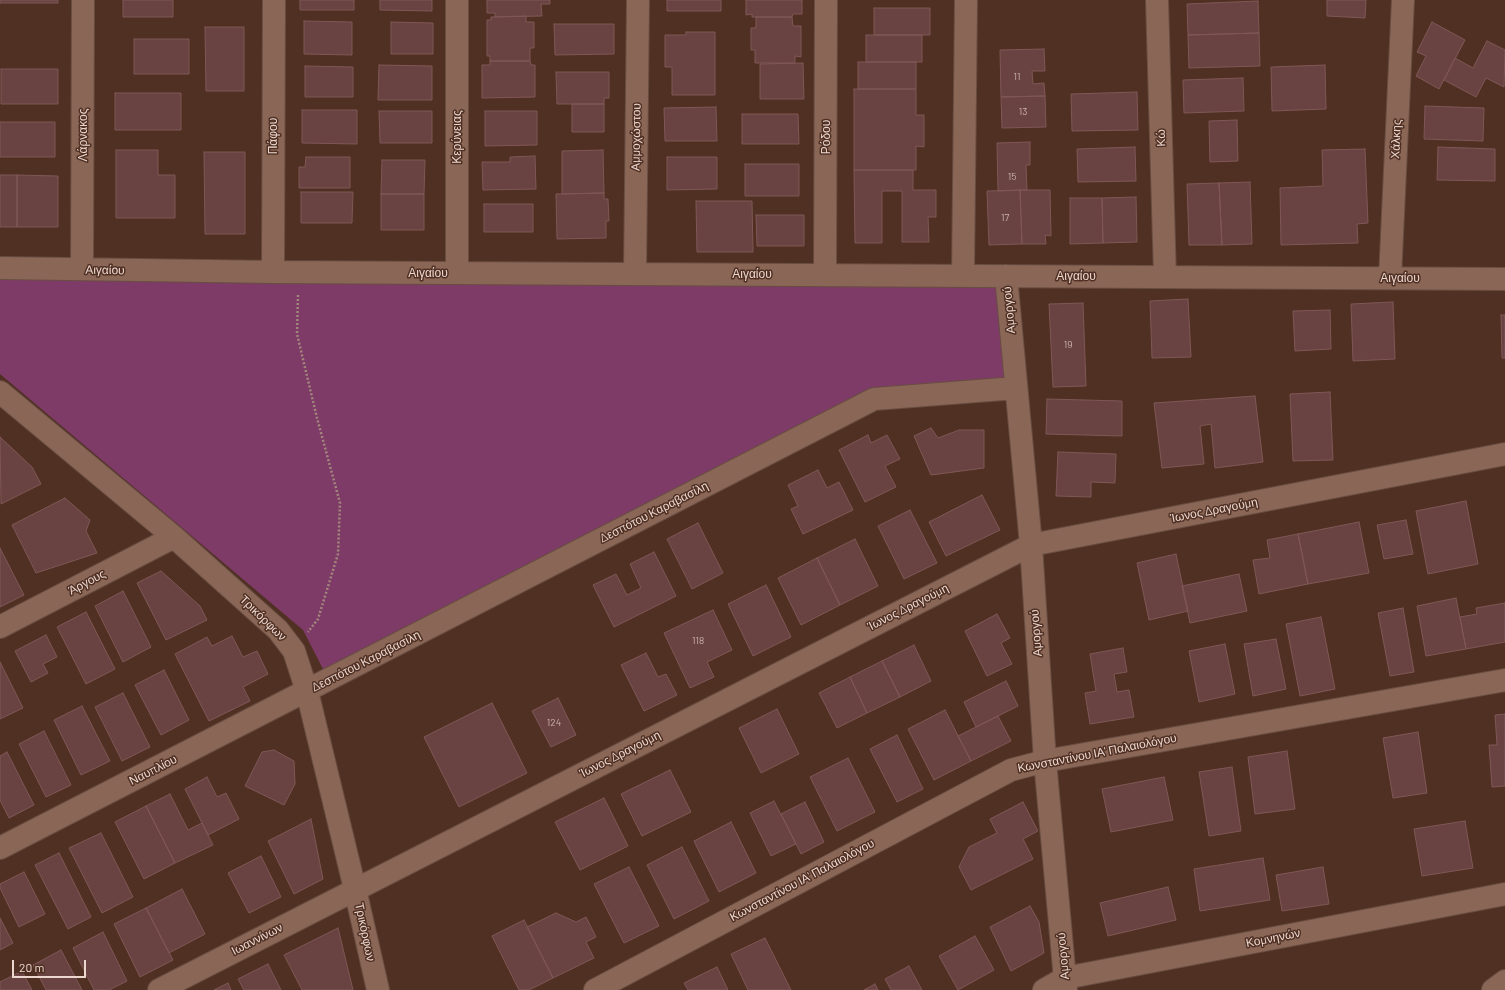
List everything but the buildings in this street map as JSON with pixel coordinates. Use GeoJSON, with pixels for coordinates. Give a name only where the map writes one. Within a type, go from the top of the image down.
{"type":"FeatureCollection","features":[{"type":"Feature","properties":{"kind":"street","name":"Λάρνακος"},"geometry":{"type":"LineString","coordinates":[[82,269],[83,0]]}},
{"type":"Feature","properties":{"kind":"street","name":"Πάφου"},"geometry":{"type":"LineString","coordinates":[[273,272],[274,0]]}},
{"type":"Feature","properties":{"kind":"street","name":"Κερύνειας"},"geometry":{"type":"LineString","coordinates":[[457,0],[457,273]]}},
{"type":"Feature","properties":{"kind":"street","name":"Αμμοχώστου"},"geometry":{"type":"LineString","coordinates":[[635,274],[638,0]]}},
{"type":"Feature","properties":{"kind":"street","name":"Ρόδου"},"geometry":{"type":"LineString","coordinates":[[825,275],[826,0]]}},
{"type":"Feature","properties":{"kind":"street"},"geometry":{"type":"LineString","coordinates":[[963,276],[966,0]]}},
{"type":"Feature","properties":{"kind":"street","name":"Κώ"},"geometry":{"type":"LineString","coordinates":[[1157,0],[1165,277]]}},
{"type":"Feature","properties":{"kind":"street","name":"Χάλκης"},"geometry":{"type":"LineString","coordinates":[[1390,278],[1403,0]]}},
{"type":"Feature","properties":{"kind":"street","name":"Αιγαίου"},"geometry":{"type":"LineString","coordinates":[[0,268],[273,272],[1505,278]]}},
{"type":"Feature","properties":{"kind":"street","name":"Αμοργού"},"geometry":{"type":"LineString","coordinates":[[1006,276],[1031,545],[1045,761],[1065,984]]}},
{"type":"Feature","properties":{"kind":"street","name":"Δεσπότου Καραβασίλη"},"geometry":{"type":"LineString","coordinates":[[307,691],[874,399],[1016,388]]}},
{"type":"Feature","properties":{"kind":"street","name":"Τρικόρφων"},"geometry":{"type":"LineString","coordinates":[[4,401],[174,537],[278,630],[294,651],[307,691],[356,889],[378,990]]}},
{"type":"Feature","properties":{"kind":"street","name":"Ίωνος Δραγούμη"},"geometry":{"type":"LineString","coordinates":[[356,889],[1031,545],[1505,454]]}},
{"type":"Feature","properties":{"kind":"street","name":"Άργους"},"geometry":{"type":"LineString","coordinates":[[0,627],[174,537]]}},
{"type":"Feature","properties":{"kind":"street","name":"Κωνσταντίνου ΙΑ' Παλαιολόγου"},"geometry":{"type":"LineString","coordinates":[[595,990],[1011,770],[1045,761],[1505,680]]}},
{"type":"Feature","properties":{"kind":"street","name":"Ναυπλίου"},"geometry":{"type":"LineString","coordinates":[[0,848],[307,691]]}},
{"type":"Feature","properties":{"kind":"street","name":"Ιωαννίνων"},"geometry":{"type":"LineString","coordinates":[[159,990],[356,889]]}},
{"type":"Feature","properties":{"kind":"street","name":"Κοµνηνών"},"geometry":{"type":"LineString","coordinates":[[1044,990],[1065,984],[1505,894]]}},
{"type":"Feature","properties":{"kind":"street"},"geometry":{"type":"LineString","coordinates":[[1493,990],[1505,981]]}},
{"type":"Feature","properties":{"kind":"path"},"geometry":{"type":"LineString","coordinates":[[294,651],[318,619],[338,554],[340,503],[317,418],[297,334],[298,272]]}},
{"type":"Feature","properties":{"kind":"shaded area"},"geometry":{"type":"Polygon","coordinates":[[[0,277],[1004,283],[1008,381],[872,394],[324,671],[303,630],[0,374],[0,277]]]}}]}
